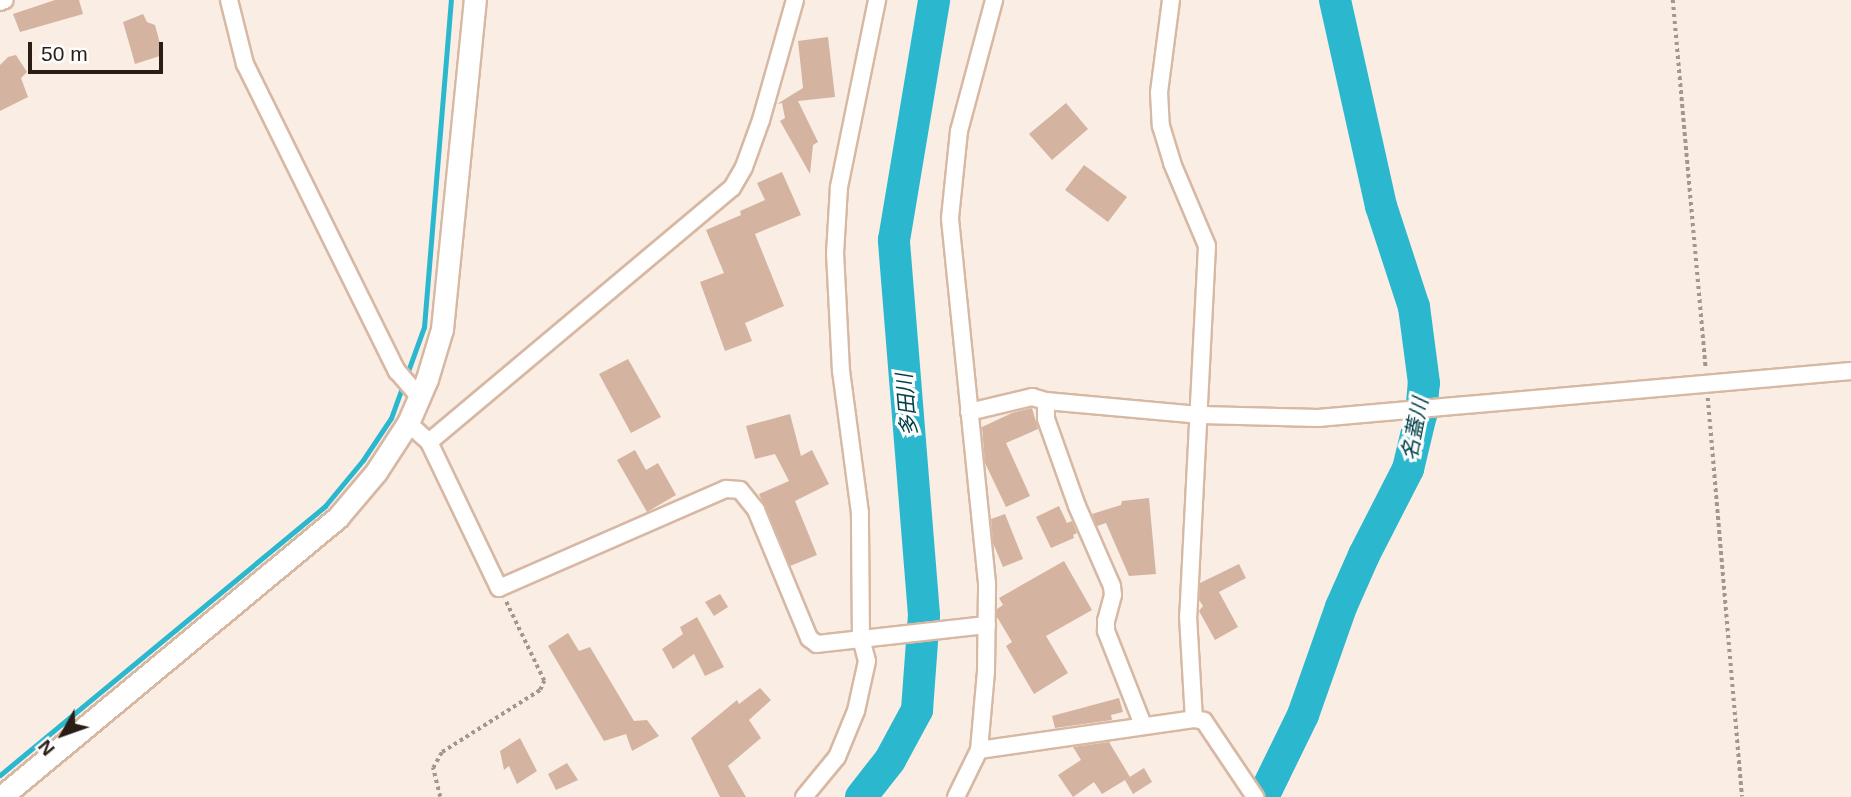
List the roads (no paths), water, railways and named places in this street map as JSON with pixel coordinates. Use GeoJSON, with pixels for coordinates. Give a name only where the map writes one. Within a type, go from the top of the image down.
{"type":"FeatureCollection","features":[{"type":"Feature","properties":{"kind":"street"},"geometry":{"type":"LineString","coordinates":[[0,2],[5,0]]}},
{"type":"Feature","properties":{"kind":"street"},"geometry":{"type":"LineString","coordinates":[[229,0],[245,64],[397,371],[411,388]]}},
{"type":"Feature","properties":{"kind":"street"},"geometry":{"type":"LineString","coordinates":[[1,797],[338,517],[376,472],[408,423],[411,388],[442,329],[475,0]]}},
{"type":"Feature","properties":{"kind":"street"},"geometry":{"type":"LineString","coordinates":[[429,442],[732,188],[744,167],[761,120],[795,0]]}},
{"type":"Feature","properties":{"kind":"street"},"geometry":{"type":"LineString","coordinates":[[804,797],[837,757],[856,711],[867,661],[860,513],[841,371],[835,254],[839,187],[877,0]]}},
{"type":"Feature","properties":{"kind":"street"},"geometry":{"type":"LineString","coordinates":[[956,797],[979,750],[980,625],[987,583],[950,218],[959,131],[994,0]]}},
{"type":"Feature","properties":{"kind":"street"},"geometry":{"type":"LineString","coordinates":[[1171,0],[1159,92],[1161,125],[1172,163],[1207,246],[1201,415],[1188,616],[1194,719]]}},
{"type":"Feature","properties":{"kind":"street"},"geometry":{"type":"LineString","coordinates":[[969,412],[1031,397],[1046,401],[1201,415],[1318,418],[1851,371]]}},
{"type":"Feature","properties":{"kind":"street"},"geometry":{"type":"LineString","coordinates":[[1046,401],[1046,419],[1050,431],[1098,559],[1112,586],[1106,632],[1143,725]]}},
{"type":"Feature","properties":{"kind":"street"},"geometry":{"type":"LineString","coordinates":[[408,423],[429,442],[499,588],[726,489],[740,490],[756,510],[808,638],[817,644],[980,625]]}},
{"type":"Feature","properties":{"kind":"street"},"geometry":{"type":"LineString","coordinates":[[979,750],[1194,719],[1204,721],[1252,793]]}},
{"type":"Feature","properties":{"kind":"waterway"},"geometry":{"type":"LineString","coordinates":[[0,775],[325,506],[363,460],[391,418],[424,327],[451,0]]}},
{"type":"Feature","properties":{"kind":"waterway","name":"多田川"},"geometry":{"type":"LineString","coordinates":[[861,797],[890,760],[917,710],[924,615],[894,240],[934,0]]}},
{"type":"Feature","properties":{"kind":"waterway","name":"名蓋川"},"geometry":{"type":"LineString","coordinates":[[1263,797],[1303,715],[1341,607],[1408,469],[1421,415],[1424,383],[1414,307],[1381,206],[1335,0]]}}]}
